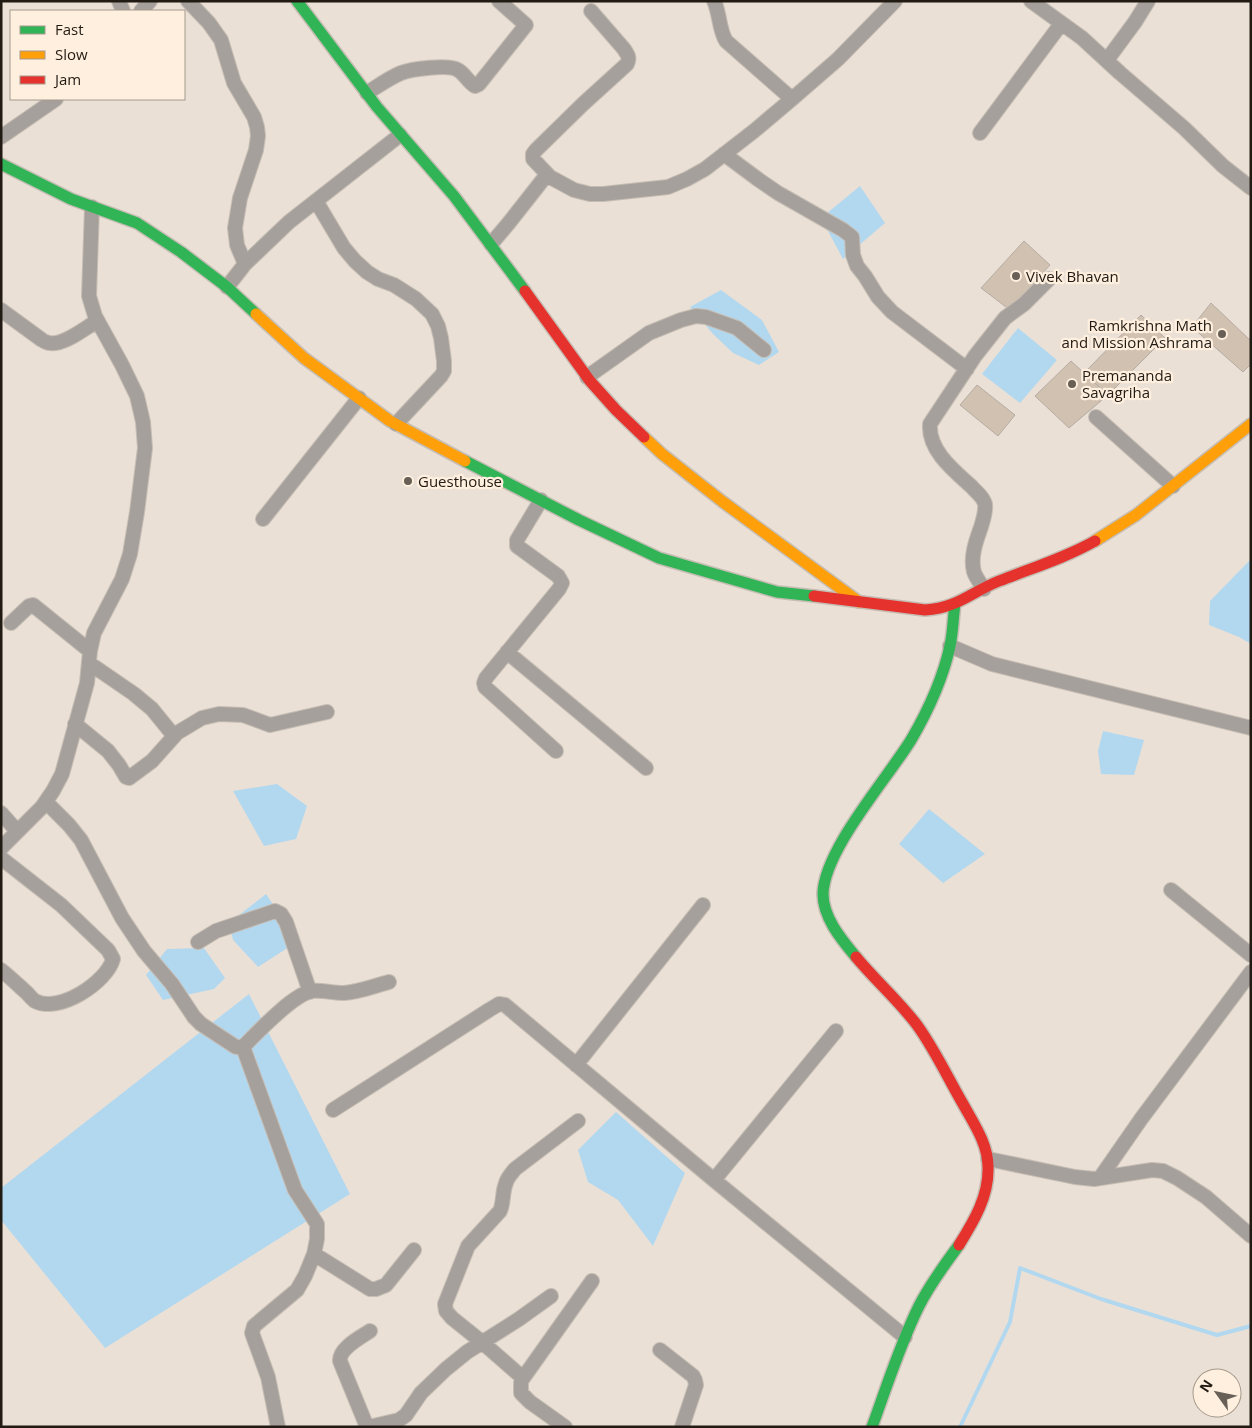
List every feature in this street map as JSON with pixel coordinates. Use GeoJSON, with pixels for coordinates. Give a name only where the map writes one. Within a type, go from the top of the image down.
{"type":"FeatureCollection","features":[{"type":"Feature","properties":{"kind":"main road"},"geometry":{"type":"LineString","coordinates":[[297,1],[400,135],[454,196],[587,377],[616,410],[662,454],[723,502],[858,602]]}},
{"type":"Feature","properties":{"kind":"main road"},"geometry":{"type":"LineString","coordinates":[[1,164],[71,200],[138,224],[181,252],[226,287],[304,358],[396,424],[579,520],[659,558],[778,592],[924,610],[939,609],[955,604],[997,582],[1074,553],[1101,538],[1136,515],[1251,424]]}},
{"type":"Feature","properties":{"kind":"main road"},"geometry":{"type":"LineString","coordinates":[[872,1427],[911,1321],[922,1300],[976,1218],[984,1199],[988,1159],[981,1138],[932,1048],[910,1016],[847,948],[826,912],[822,896],[824,879],[836,853],[906,747],[937,684],[950,646],[955,604]]}},
{"type":"Feature","properties":{"kind":"street"},"geometry":{"type":"LineString","coordinates":[[188,1],[209,23],[221,40],[234,83],[254,117],[257,127],[256,150],[240,198],[235,228],[237,244],[245,264]]}},
{"type":"Feature","properties":{"kind":"street"},"geometry":{"type":"LineString","coordinates":[[367,94],[402,72],[420,69],[453,68],[458,70],[471,84],[475,86],[479,84],[526,25],[499,1]]}},
{"type":"Feature","properties":{"kind":"street"},"geometry":{"type":"LineString","coordinates":[[714,1],[722,35],[726,41],[792,99]]}},
{"type":"Feature","properties":{"kind":"street"},"geometry":{"type":"LineString","coordinates":[[591,11],[624,49],[629,56],[629,61],[533,154],[534,159],[550,177],[574,190],[590,194],[603,194],[668,187],[687,179],[705,168],[754,132],[838,59],[895,1]]}},
{"type":"Feature","properties":{"kind":"street"},"geometry":{"type":"LineString","coordinates":[[1030,1],[1082,38],[1184,128],[1223,166],[1251,188]]}},
{"type":"Feature","properties":{"kind":"street"},"geometry":{"type":"LineString","coordinates":[[1107,60],[1148,1]]}},
{"type":"Feature","properties":{"kind":"street"},"geometry":{"type":"LineString","coordinates":[[980,133],[1061,24]]}},
{"type":"Feature","properties":{"kind":"street"},"geometry":{"type":"LineString","coordinates":[[1,137],[55,100]]}},
{"type":"Feature","properties":{"kind":"street"},"geometry":{"type":"LineString","coordinates":[[226,287],[245,264],[289,222],[400,135]]}},
{"type":"Feature","properties":{"kind":"street"},"geometry":{"type":"LineString","coordinates":[[724,154],[778,193],[852,237],[853,255],[857,266],[878,297],[892,312],[967,369]]}},
{"type":"Feature","properties":{"kind":"street"},"geometry":{"type":"LineString","coordinates":[[491,244],[540,182],[545,177],[550,177]]}},
{"type":"Feature","properties":{"kind":"street"},"geometry":{"type":"LineString","coordinates":[[316,201],[344,248],[355,261],[378,279],[394,285],[416,299],[432,314],[438,326],[444,371],[396,424]]}},
{"type":"Feature","properties":{"kind":"street"},"geometry":{"type":"LineString","coordinates":[[1,848],[46,802],[62,774],[87,683],[94,633],[122,579],[132,542],[145,448],[142,422],[137,396],[97,321],[89,296],[92,207]]}},
{"type":"Feature","properties":{"kind":"street"},"geometry":{"type":"LineString","coordinates":[[984,589],[974,573],[972,560],[984,515],[985,504],[982,496],[956,473],[933,445],[929,433],[930,424],[975,356],[1005,318],[1024,304],[1049,278]]}},
{"type":"Feature","properties":{"kind":"street"},"geometry":{"type":"LineString","coordinates":[[1,310],[49,343],[67,340],[97,321]]}},
{"type":"Feature","properties":{"kind":"street"},"geometry":{"type":"LineString","coordinates":[[587,377],[649,333],[696,316],[706,317],[737,328],[764,350]]}},
{"type":"Feature","properties":{"kind":"street"},"geometry":{"type":"LineString","coordinates":[[263,518],[359,398]]}},
{"type":"Feature","properties":{"kind":"street"},"geometry":{"type":"LineString","coordinates":[[1096,418],[1173,486]]}},
{"type":"Feature","properties":{"kind":"street"},"geometry":{"type":"LineString","coordinates":[[541,500],[517,540],[517,546],[558,576],[562,583],[484,683],[485,687],[556,751]]}},
{"type":"Feature","properties":{"kind":"street"},"geometry":{"type":"LineString","coordinates":[[11,623],[29,606],[33,605],[90,657],[152,709],[174,736]]}},
{"type":"Feature","properties":{"kind":"street"},"geometry":{"type":"LineString","coordinates":[[950,646],[992,664],[1251,728]]}},
{"type":"Feature","properties":{"kind":"street"},"geometry":{"type":"LineString","coordinates":[[507,652],[646,768]]}},
{"type":"Feature","properties":{"kind":"street"},"geometry":{"type":"LineString","coordinates":[[75,724],[108,751],[128,778],[152,762],[174,736],[202,718],[219,714],[243,714],[270,725],[327,712]]}},
{"type":"Feature","properties":{"kind":"street"},"geometry":{"type":"LineString","coordinates":[[46,802],[81,840],[130,931],[150,959],[172,984],[194,1017],[201,1024],[236,1047],[243,1047],[269,1020],[306,993],[313,991],[355,992],[389,982]]}},
{"type":"Feature","properties":{"kind":"street"},"geometry":{"type":"LineString","coordinates":[[1,813],[17,832]]}},
{"type":"Feature","properties":{"kind":"street"},"geometry":{"type":"LineString","coordinates":[[1,858],[62,905],[108,950],[113,959],[110,968],[98,981],[72,1000],[55,1003],[35,1001],[1,970]]}},
{"type":"Feature","properties":{"kind":"street"},"geometry":{"type":"LineString","coordinates":[[1171,890],[1251,955]]}},
{"type":"Feature","properties":{"kind":"street"},"geometry":{"type":"LineString","coordinates":[[576,1065],[703,905]]}},
{"type":"Feature","properties":{"kind":"street"},"geometry":{"type":"LineString","coordinates":[[198,942],[226,926],[275,910],[281,914],[286,922],[310,992]]}},
{"type":"Feature","properties":{"kind":"street"},"geometry":{"type":"LineString","coordinates":[[1100,1178],[1141,1119],[1251,972]]}},
{"type":"Feature","properties":{"kind":"street"},"geometry":{"type":"LineString","coordinates":[[333,1110],[499,1004],[505,1005],[905,1337]]}},
{"type":"Feature","properties":{"kind":"street"},"geometry":{"type":"LineString","coordinates":[[714,1180],[836,1031]]}},
{"type":"Feature","properties":{"kind":"street"},"geometry":{"type":"LineString","coordinates":[[243,1047],[295,1190],[317,1224],[314,1254],[305,1276],[296,1290],[254,1326],[252,1333],[268,1377],[278,1427]]}},
{"type":"Feature","properties":{"kind":"street"},"geometry":{"type":"LineString","coordinates":[[523,1378],[452,1318],[446,1311],[445,1304],[468,1246],[500,1211],[503,1205],[506,1183],[515,1169],[578,1121]]}},
{"type":"Feature","properties":{"kind":"street"},"geometry":{"type":"LineString","coordinates":[[988,1159],[1075,1177],[1094,1179],[1152,1170],[1162,1172],[1177,1178],[1206,1197],[1251,1236]]}},
{"type":"Feature","properties":{"kind":"street"},"geometry":{"type":"LineString","coordinates":[[314,1254],[370,1289],[376,1289],[386,1284],[414,1250]]}},
{"type":"Feature","properties":{"kind":"street"},"geometry":{"type":"LineString","coordinates":[[565,1427],[530,1402],[521,1393],[521,1381],[592,1281]]}},
{"type":"Feature","properties":{"kind":"street"},"geometry":{"type":"LineString","coordinates":[[370,1331],[343,1350],[339,1356],[368,1427],[399,1420],[406,1415],[421,1393],[446,1369],[551,1296]]}},
{"type":"Feature","properties":{"kind":"street"},"geometry":{"type":"LineString","coordinates":[[660,1350],[696,1380],[682,1427]]}},
{"type":"Feature","properties":{"kind":"water"},"geometry":{"type":"Polygon","coordinates":[[[860,186],[885,223],[843,259],[821,218],[860,186]]]}},
{"type":"Feature","properties":{"kind":"water"},"geometry":{"type":"Polygon","coordinates":[[[721,290],[762,320],[779,352],[759,365],[733,353],[713,334],[690,307],[721,290]]]}},
{"type":"Feature","properties":{"kind":"water"},"geometry":{"type":"Polygon","coordinates":[[[1018,328],[1057,360],[1020,403],[982,374],[1018,328]]]}},
{"type":"Feature","properties":{"kind":"water"},"geometry":{"type":"Polygon","coordinates":[[[1251,559],[1251,644],[1209,625],[1210,601],[1251,559]]]}},
{"type":"Feature","properties":{"kind":"water"},"geometry":{"type":"Polygon","coordinates":[[[1103,731],[1144,740],[1134,775],[1101,774],[1098,751],[1103,731]]]}},
{"type":"Feature","properties":{"kind":"water"},"geometry":{"type":"Polygon","coordinates":[[[277,784],[307,806],[296,839],[264,846],[233,791],[277,784]]]}},
{"type":"Feature","properties":{"kind":"water"},"geometry":{"type":"Polygon","coordinates":[[[929,809],[985,854],[943,883],[899,844],[929,809]]]}},
{"type":"Feature","properties":{"kind":"water"},"geometry":{"type":"Polygon","coordinates":[[[266,894],[283,919],[289,947],[258,967],[233,940],[229,923],[266,894]]]}},
{"type":"Feature","properties":{"kind":"water"},"geometry":{"type":"Polygon","coordinates":[[[204,948],[225,978],[214,989],[163,1000],[146,975],[167,949],[204,948]]]}},
{"type":"Feature","properties":{"kind":"water"},"geometry":{"type":"Polygon","coordinates":[[[249,994],[350,1194],[105,1348],[1,1220],[1,1188],[249,994]]]}},
{"type":"Feature","properties":{"kind":"water"},"geometry":{"type":"Polygon","coordinates":[[[616,1112],[685,1173],[653,1246],[618,1200],[588,1182],[578,1150],[616,1112]]]}},
{"type":"Feature","properties":{"kind":"building","name":"Vivek Bhavan"},"geometry":{"type":"Polygon","coordinates":[[[1024,241],[1050,265],[1010,310],[981,288],[1024,241]]]}},
{"type":"Feature","properties":{"kind":"building","name":"Ramkrishna Math and Mission Ashrama"},"geometry":{"type":"Polygon","coordinates":[[[1211,303],[1251,341],[1251,364],[1243,372],[1192,327],[1211,303]]]}},
{"type":"Feature","properties":{"kind":"building"},"geometry":{"type":"Polygon","coordinates":[[[1141,315],[1165,338],[1108,395],[1084,373],[1141,315]]]}},
{"type":"Feature","properties":{"kind":"building","name":"Premananda Savagriha"},"geometry":{"type":"Polygon","coordinates":[[[1071,361],[1108,395],[1069,428],[1035,396],[1071,361]]]}},
{"type":"Feature","properties":{"kind":"building"},"geometry":{"type":"Polygon","coordinates":[[[977,385],[1015,415],[998,436],[960,405],[977,385]]]}},
{"type":"Feature","properties":{"kind":"waterway"},"geometry":{"type":"LineString","coordinates":[[960,1427],[1010,1322],[1020,1268],[1101,1299],[1217,1335],[1251,1326]]}},
{"type":"Feature","properties":{"kind":"traffic: fast"},"geometry":{"type":"LineString","coordinates":[[297,1],[377,107],[454,196],[525,291]]}},
{"type":"Feature","properties":{"kind":"traffic: fast"},"geometry":{"type":"LineString","coordinates":[[1,164],[71,199],[137,223],[181,252],[227,287],[256,314]]}},
{"type":"Feature","properties":{"kind":"traffic: fast"},"geometry":{"type":"LineString","coordinates":[[465,461],[579,520],[659,558],[777,592],[814,596]]}},
{"type":"Feature","properties":{"kind":"traffic: fast"},"geometry":{"type":"LineString","coordinates":[[856,957],[834,928],[826,912],[823,894],[826,876],[845,836],[911,740],[929,706],[947,658],[955,604]]}},
{"type":"Feature","properties":{"kind":"traffic: fast"},"geometry":{"type":"LineString","coordinates":[[872,1427],[912,1320],[933,1282],[959,1245]]}},
{"type":"Feature","properties":{"kind":"traffic: slow"},"geometry":{"type":"LineString","coordinates":[[256,314],[304,358],[390,421],[465,461]]}},
{"type":"Feature","properties":{"kind":"traffic: slow"},"geometry":{"type":"LineString","coordinates":[[1095,541],[1136,515],[1251,424]]}},
{"type":"Feature","properties":{"kind":"traffic: slow"},"geometry":{"type":"LineString","coordinates":[[644,437],[662,454],[723,502],[859,602]]}},
{"type":"Feature","properties":{"kind":"traffic: jam"},"geometry":{"type":"LineString","coordinates":[[525,291],[590,381],[644,437]]}},
{"type":"Feature","properties":{"kind":"traffic: jam"},"geometry":{"type":"LineString","coordinates":[[814,596],[925,610],[937,609],[956,603],[989,585],[1060,558],[1095,541]]}},
{"type":"Feature","properties":{"kind":"traffic: jam"},"geometry":{"type":"LineString","coordinates":[[856,957],[903,1007],[924,1035],[972,1119],[986,1150],[988,1167],[986,1188],[980,1208],[959,1245]]}},
{"type":"Feature","properties":{"kind":"place","name":"Vivek Bhavan"},"geometry":{"type":"Point","coordinates":[1016,276]}},
{"type":"Feature","properties":{"kind":"place","name":"Ramkrishna Math and Mission Ashrama"},"geometry":{"type":"Point","coordinates":[1222,334]}},
{"type":"Feature","properties":{"kind":"place","name":"Premananda Savagriha"},"geometry":{"type":"Point","coordinates":[1072,384]}},
{"type":"Feature","properties":{"kind":"place","name":"Guesthouse"},"geometry":{"type":"Point","coordinates":[408,481]}}]}
